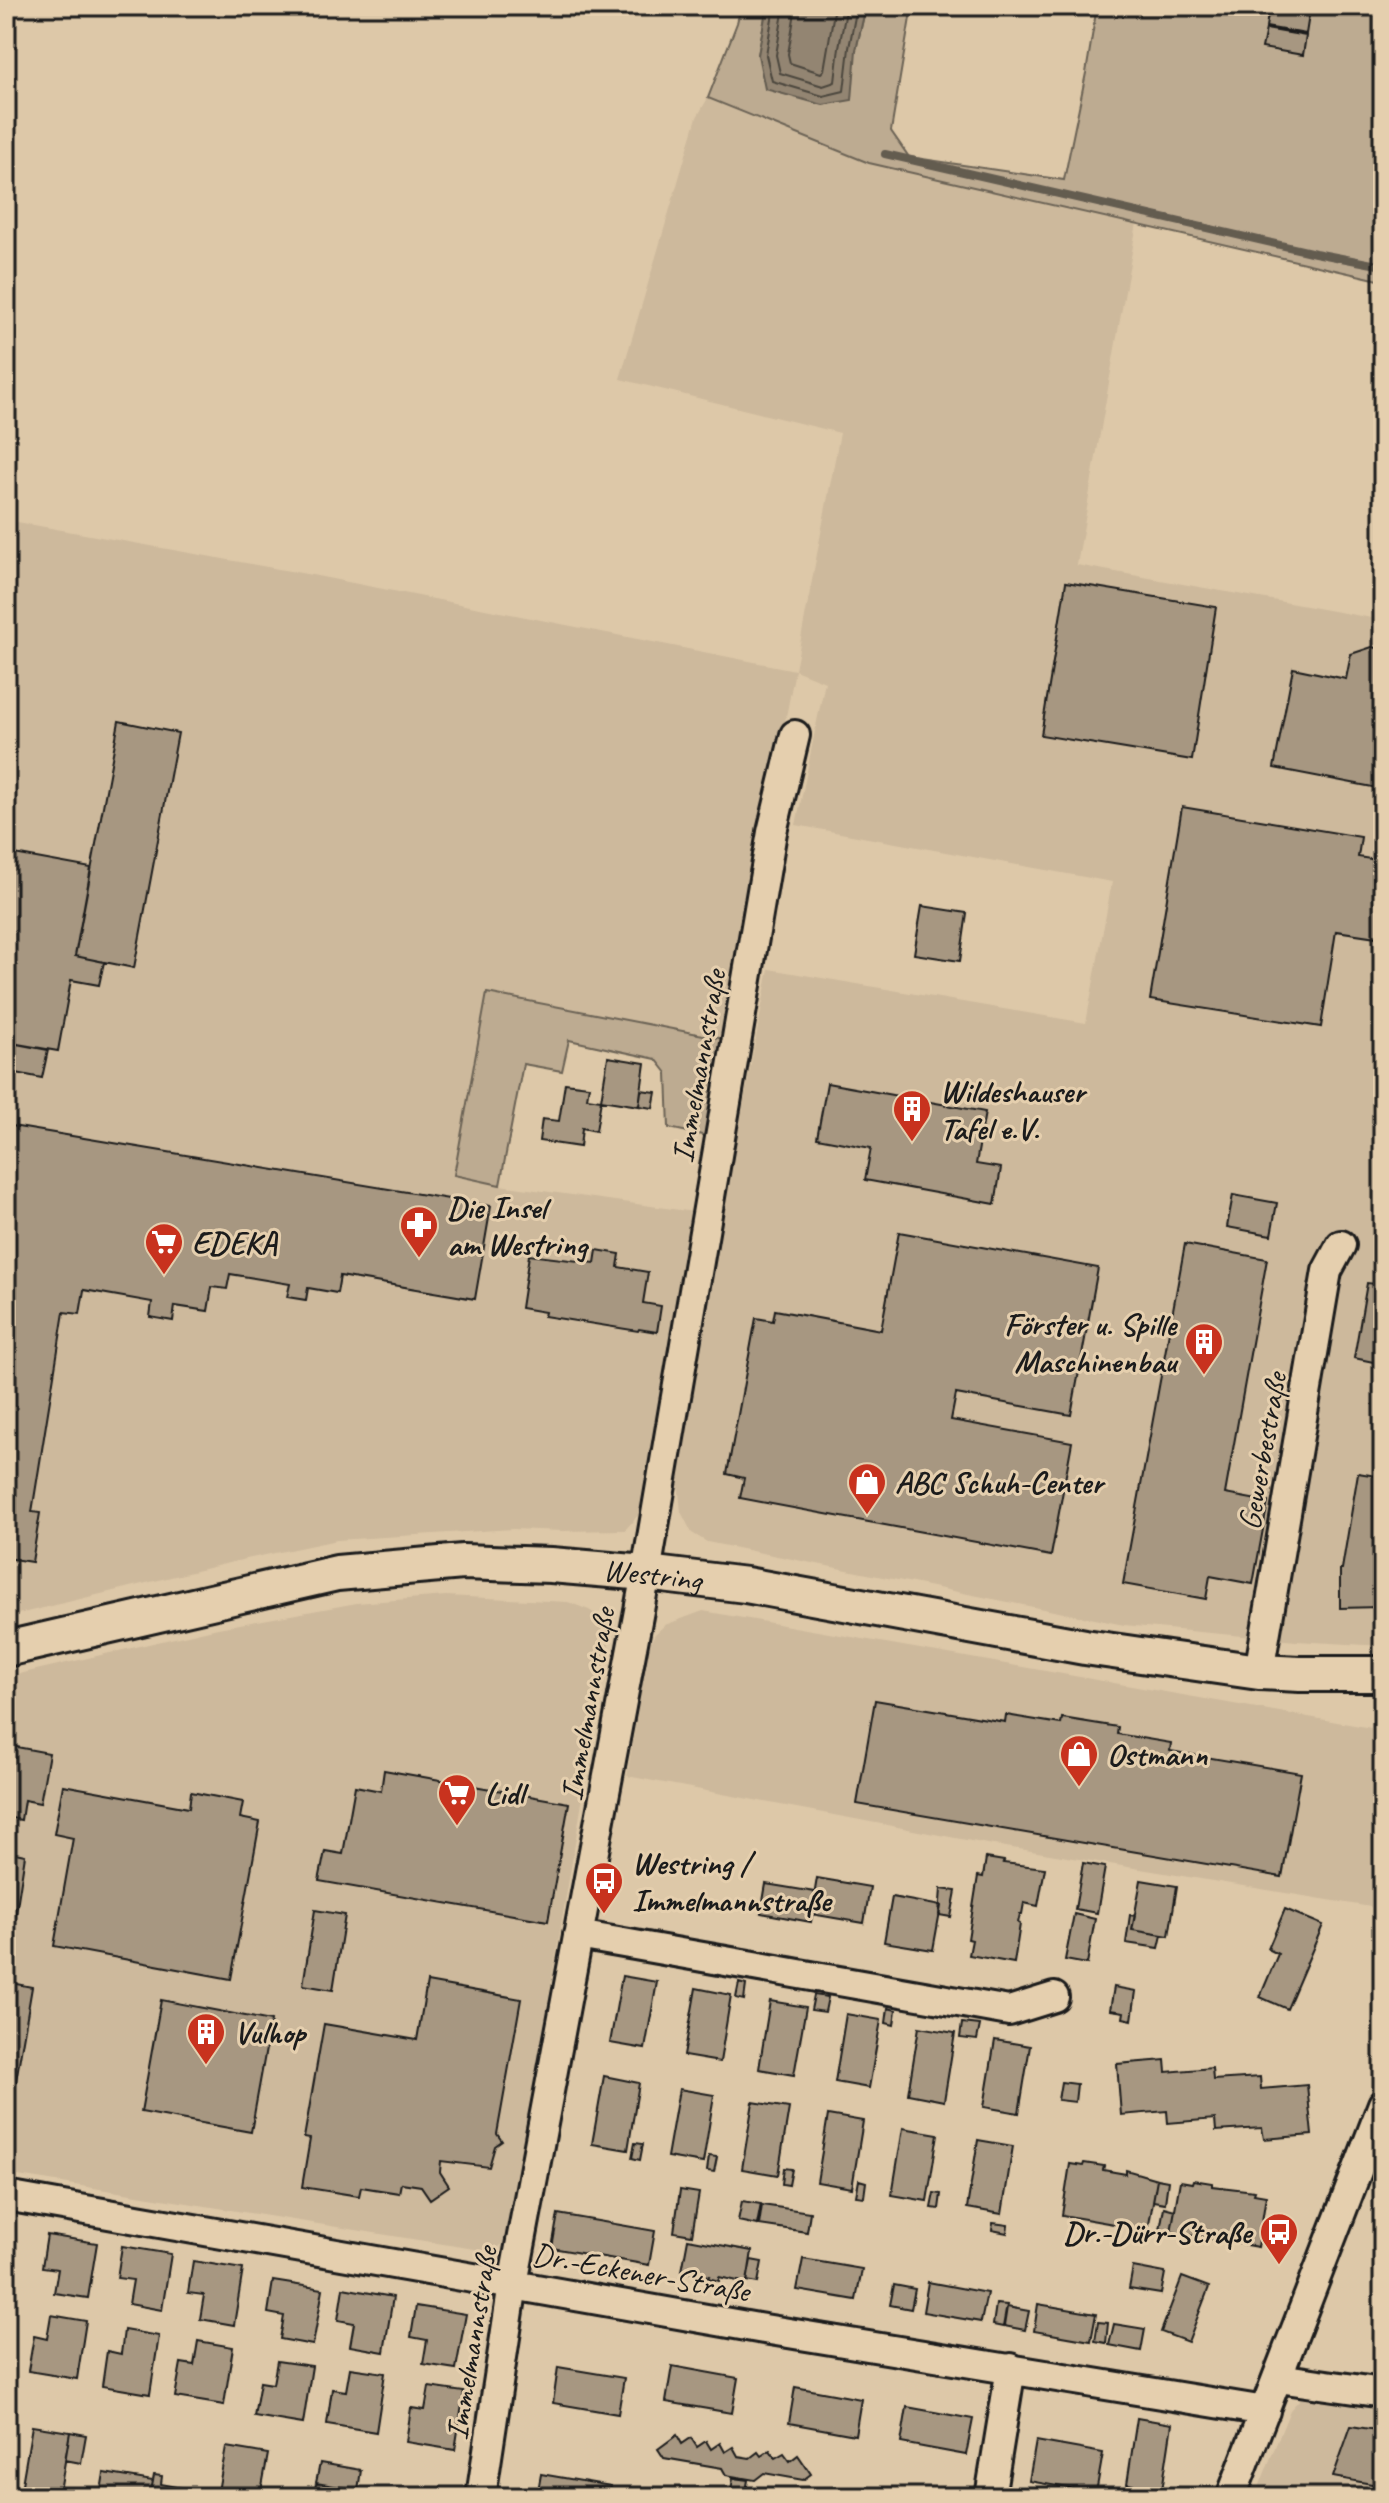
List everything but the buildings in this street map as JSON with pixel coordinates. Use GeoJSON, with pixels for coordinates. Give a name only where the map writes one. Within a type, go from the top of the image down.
{"type":"FeatureCollection","features":[{"type":"Feature","properties":{"kind":"main road","name":"Westring"},"geometry":{"type":"LineString","coordinates":[[6,1649],[337,1573],[463,1562],[551,1565],[761,1587],[1085,1647],[1259,1672],[1383,1674]]}},
{"type":"Feature","properties":{"kind":"main road","name":"Westring"},"geometry":{"type":"LineString","coordinates":[[1300,1674],[1383,1696]]}},
{"type":"Feature","properties":{"kind":"street","name":"Immelmannstraße"},"geometry":{"type":"LineString","coordinates":[[481,2497],[513,2284],[646,1573],[772,832],[795,735]]}},
{"type":"Feature","properties":{"kind":"street","name":"Gewerbestraße"},"geometry":{"type":"LineString","coordinates":[[1259,1672],[1327,1271],[1341,1245]]}},
{"type":"Feature","properties":{"kind":"street"},"geometry":{"type":"LineString","coordinates":[[578,1935],[1009,2011],[1054,1997]]}},
{"type":"Feature","properties":{"kind":"street"},"geometry":{"type":"LineString","coordinates":[[1231,2497],[1383,2104]]}},
{"type":"Feature","properties":{"kind":"street","name":"Dr.-Eckener-Straße"},"geometry":{"type":"LineString","coordinates":[[6,2196],[758,2328],[1265,2411]]}},
{"type":"Feature","properties":{"kind":"street"},"geometry":{"type":"LineString","coordinates":[[990,2497],[1011,2368]]}},
{"type":"Feature","properties":{"kind":"street"},"geometry":{"type":"LineString","coordinates":[[1278,2378],[1383,2393]]}},
{"type":"Feature","properties":{"kind":"shaded area"},"geometry":{"type":"Polygon","coordinates":[[[741,6],[767,6],[758,55],[856,50],[866,6],[912,6],[891,131],[909,157],[1064,180],[1097,6],[1383,6],[1383,281],[869,163],[708,98],[741,6]]]}},
{"type":"Feature","properties":{"kind":"shaded area"},"geometry":{"type":"Polygon","coordinates":[[[708,98],[869,163],[1137,223],[1077,565],[1383,620],[1383,1646],[1124,1625],[707,1542],[692,1533],[681,1512],[678,1481],[730,1173],[769,969],[1086,1023],[1112,882],[796,825],[825,682],[795,670],[840,433],[620,379],[697,117],[708,98]]]}},
{"type":"Feature","properties":{"kind":"shaded area"},"geometry":{"type":"Polygon","coordinates":[[[6,520],[312,575],[795,670],[724,1039],[487,993],[454,1175],[500,1185],[694,1212],[640,1513],[625,1530],[513,1529],[337,1540],[6,1617],[6,520]]]}},
{"type":"Feature","properties":{"kind":"shaded area"},"geometry":{"type":"Polygon","coordinates":[[[487,993],[724,1039],[707,1136],[669,1128],[667,1073],[656,1059],[569,1040],[562,1071],[523,1064],[500,1185],[454,1175],[487,993]]]}},
{"type":"Feature","properties":{"kind":"shaded area"},"geometry":{"type":"Polygon","coordinates":[[[446,1596],[568,1602],[589,1610],[601,1618],[608,1628],[609,1643],[508,2239],[493,2252],[6,2174],[6,1677],[218,1628],[357,1603],[446,1596]]]}},
{"type":"Feature","properties":{"kind":"shaded area"},"geometry":{"type":"Polygon","coordinates":[[[703,1611],[1383,1730],[1383,1909],[982,1843],[627,1776],[648,1647],[655,1634],[665,1625],[703,1611]]]}},
{"type":"Feature","properties":{"kind":"shaded area"},"geometry":{"type":"Polygon","coordinates":[[[1300,2399],[1323,2399],[1383,2409],[1383,2497],[1255,2497],[1290,2410],[1300,2399]]]}},
{"type":"Feature","properties":{"kind":"water"},"geometry":{"type":"Polygon","coordinates":[[[767,6],[866,6],[856,50],[852,100],[823,105],[765,89],[758,55],[767,6]]]}},
{"type":"Feature","properties":{"kind":"waterway"},"geometry":{"type":"LineString","coordinates":[[885,154],[1383,266]]}},
{"type":"Feature","properties":{"kind":"place","name":"Wildeshauser Tafel e.V."},"geometry":{"type":"Point","coordinates":[912,1143]}},
{"type":"Feature","properties":{"kind":"place","name":"Die Insel am Westring"},"geometry":{"type":"Point","coordinates":[419,1259]}},
{"type":"Feature","properties":{"kind":"place","name":"EDEKA"},"geometry":{"type":"Point","coordinates":[164,1276]}},
{"type":"Feature","properties":{"kind":"place","name":"Förster u. Spille Maschinenbau"},"geometry":{"type":"Point","coordinates":[1204,1376]}},
{"type":"Feature","properties":{"kind":"place","name":"ABC Schuh-Center"},"geometry":{"type":"Point","coordinates":[867,1516]}},
{"type":"Feature","properties":{"kind":"place","name":"Ostmann"},"geometry":{"type":"Point","coordinates":[1079,1788]}},
{"type":"Feature","properties":{"kind":"place","name":"Lidl"},"geometry":{"type":"Point","coordinates":[457,1827]}},
{"type":"Feature","properties":{"kind":"place","name":"Westring / Immelmannstraße"},"geometry":{"type":"Point","coordinates":[604,1915]}},
{"type":"Feature","properties":{"kind":"place","name":"Vulhop"},"geometry":{"type":"Point","coordinates":[206,2066]}},
{"type":"Feature","properties":{"kind":"place","name":"Dr.-Dürr-Straße"},"geometry":{"type":"Point","coordinates":[1279,2266]}}]}
